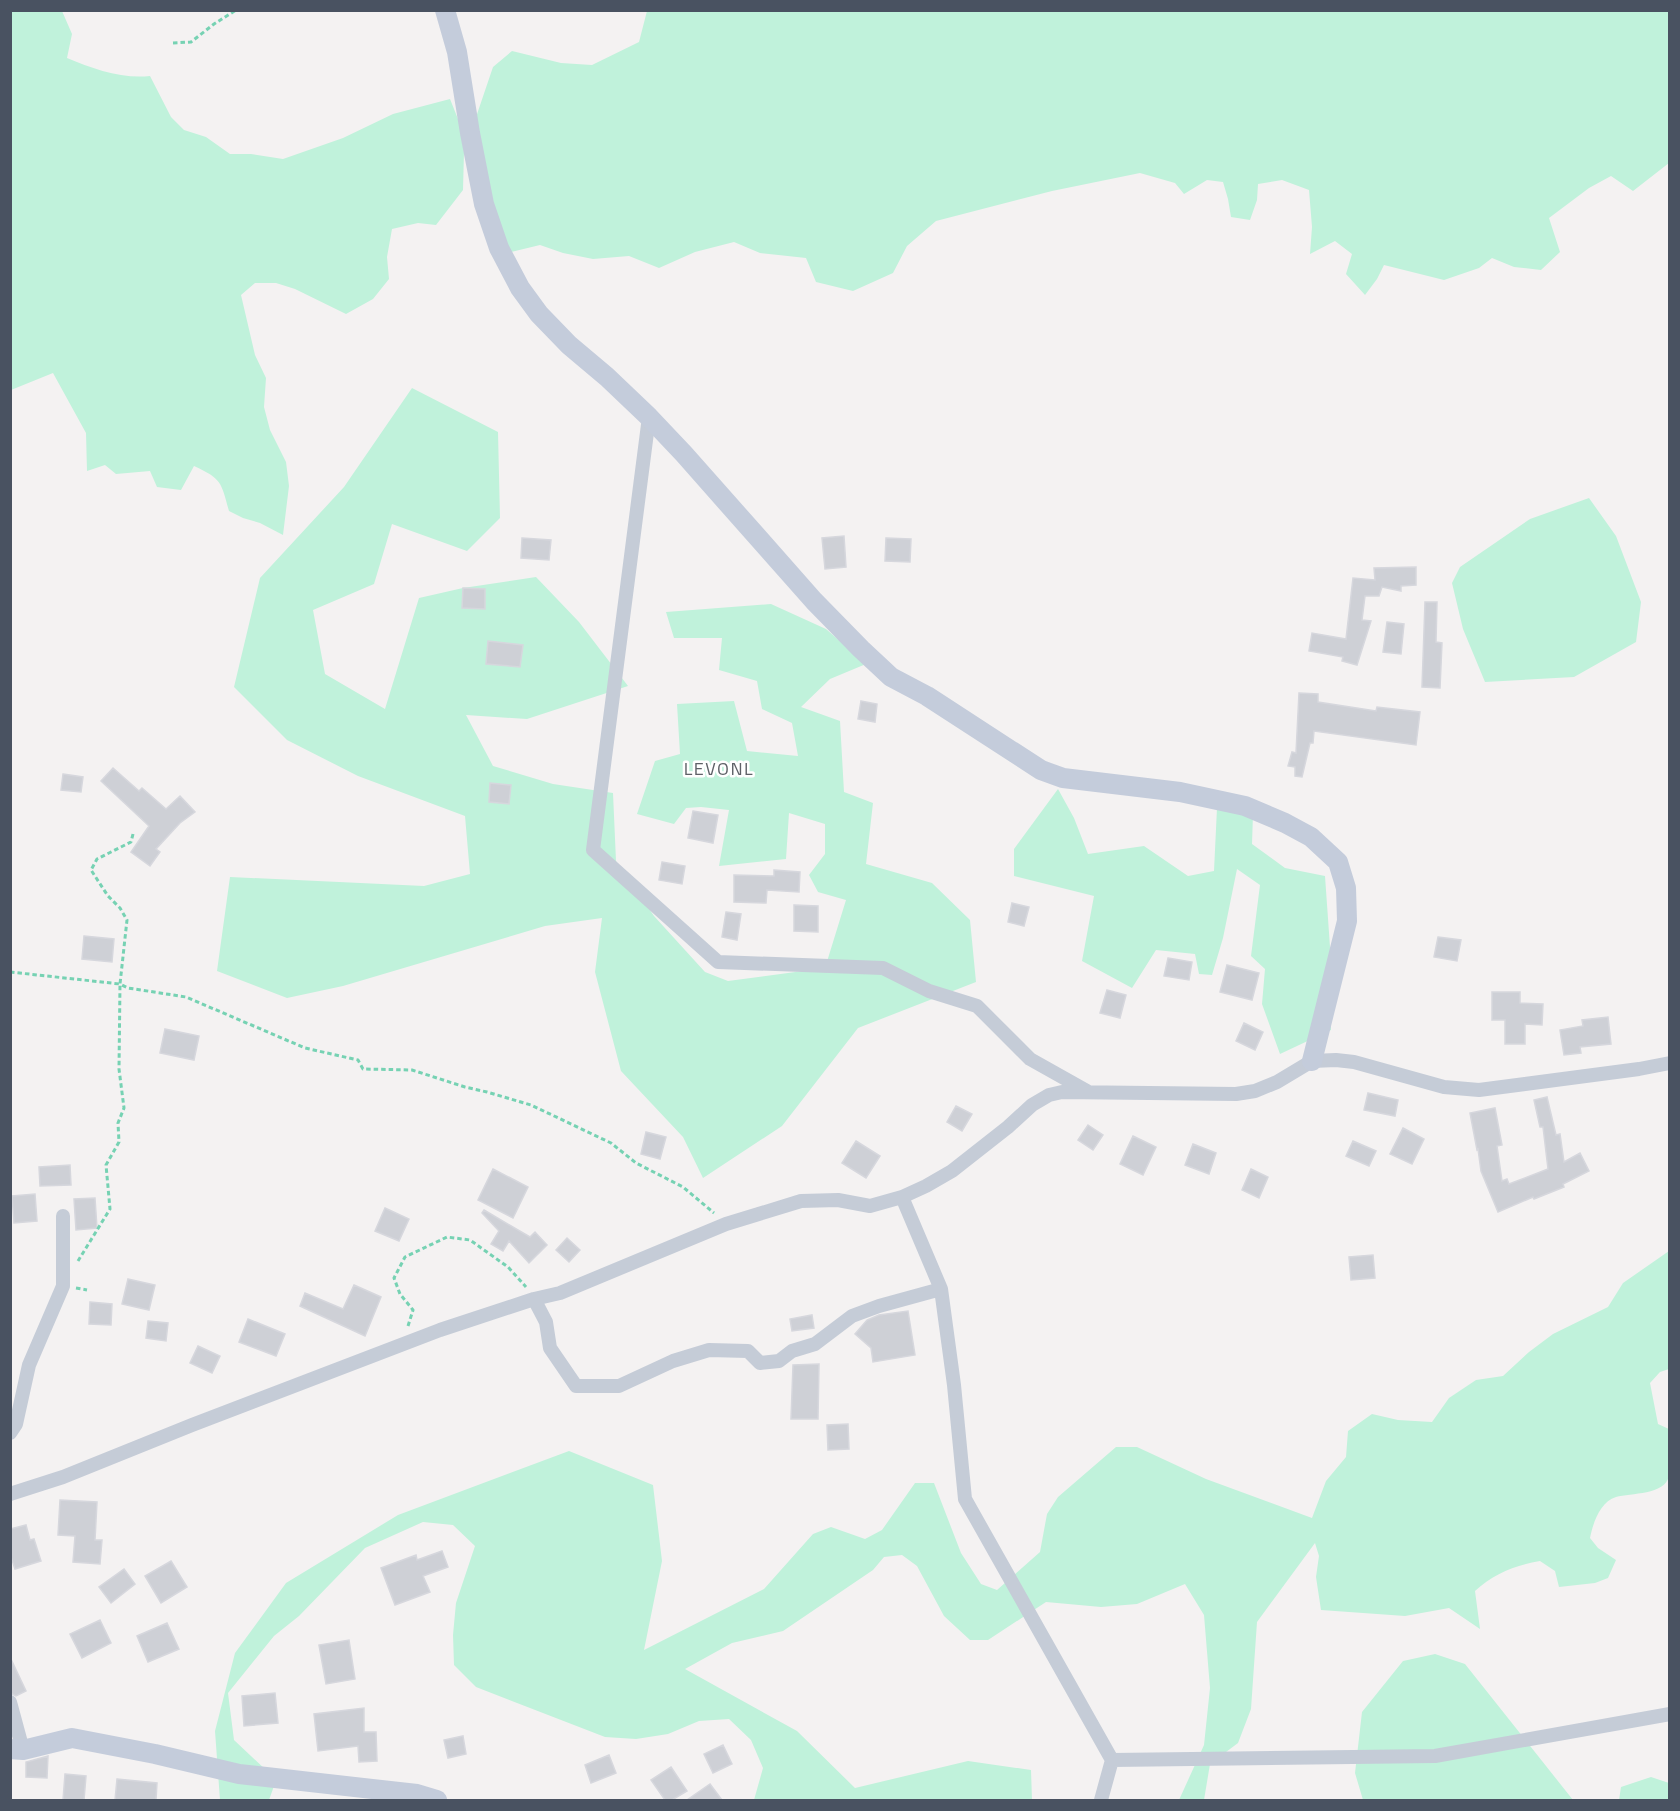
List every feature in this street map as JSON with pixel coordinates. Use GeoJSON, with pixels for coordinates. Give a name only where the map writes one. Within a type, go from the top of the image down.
{"type":"FeatureCollection","features":[{"type":"Feature","properties":{"kind":"street"},"geometry":{"type":"LineString","coordinates":[[445,10],[457,52],[482,194],[499,248],[520,288],[539,314],[569,345],[649,417],[814,601],[891,676],[927,696],[1041,770],[1063,778],[1180,792],[1245,806],[1311,837],[1338,862],[1346,888],[1347,921],[1312,1061]]}},
{"type":"Feature","properties":{"kind":"street"},"geometry":{"type":"LineString","coordinates":[[649,417],[593,850],[718,962],[883,968],[929,991],[977,1006],[1030,1059],[1090,1093]]}},
{"type":"Feature","properties":{"kind":"street"},"geometry":{"type":"LineString","coordinates":[[10,1494],[63,1477],[402,1345],[534,1299],[560,1293],[726,1224],[801,1201],[838,1200],[870,1206],[902,1197],[952,1171],[1032,1105],[1049,1095],[1062,1092],[1236,1094],[1255,1091],[1277,1082],[1312,1061],[1354,1062],[1444,1087],[1479,1090],[1670,1063]]}},
{"type":"Feature","properties":{"kind":"street"},"geometry":{"type":"LineString","coordinates":[[902,1197],[941,1289],[954,1385],[965,1499],[1112,1761],[1101,1800]]}},
{"type":"Feature","properties":{"kind":"street"},"geometry":{"type":"LineString","coordinates":[[10,1433],[15,1424],[28,1365],[63,1286],[63,1216]]}},
{"type":"Feature","properties":{"kind":"street"},"geometry":{"type":"LineString","coordinates":[[534,1299],[546,1322],[550,1348],[576,1386],[595,1387],[619,1386],[673,1361],[709,1350],[748,1351],[760,1363],[778,1361],[792,1351],[815,1344],[852,1316],[941,1289]]}},
{"type":"Feature","properties":{"kind":"street"},"geometry":{"type":"LineString","coordinates":[[10,1702],[17,1750],[72,1738],[155,1754],[239,1774],[417,1794],[437,1800]]}},
{"type":"Feature","properties":{"kind":"street"},"geometry":{"type":"LineString","coordinates":[[1112,1761],[1435,1756],[1670,1714]]}},
{"type":"Feature","properties":{"kind":"path"},"geometry":{"type":"LineString","coordinates":[[173,43],[191,42],[236,10]]}},
{"type":"Feature","properties":{"kind":"path"},"geometry":{"type":"LineString","coordinates":[[87,1290],[63,1286],[110,1209],[106,1165],[119,1142],[118,1123],[124,1108],[119,1069],[120,984],[127,920],[120,908],[108,897],[91,870],[97,859],[131,842],[133,834]]}},
{"type":"Feature","properties":{"kind":"path"},"geometry":{"type":"LineString","coordinates":[[10,972],[120,984],[128,988],[186,997],[305,1048],[358,1060],[363,1069],[412,1070],[465,1088],[487,1092],[531,1106],[611,1143],[636,1163],[683,1187],[726,1224]]}},
{"type":"Feature","properties":{"kind":"path"},"geometry":{"type":"LineString","coordinates":[[402,1345],[413,1310],[400,1294],[394,1278],[405,1257],[447,1237],[470,1240],[508,1267],[522,1281],[534,1299]]}},
{"type":"Feature","properties":{"kind":"green space"},"geometry":{"type":"Polygon","coordinates":[[[721,10],[738,12],[752,10],[1669,11],[1669,163],[1633,191],[1611,176],[1589,188],[1549,218],[1560,252],[1541,270],[1514,267],[1492,258],[1479,268],[1444,280],[1384,265],[1365,295],[1346,274],[1352,254],[1335,241],[1310,254],[1312,227],[1309,190],[1282,180],[1258,184],[1257,200],[1250,220],[1231,217],[1223,182],[1207,180],[1184,194],[1175,183],[1140,173],[1052,191],[936,221],[907,246],[893,273],[853,291],[816,282],[806,258],[760,253],[734,242],[695,252],[659,268],[629,256],[593,259],[563,253],[540,245],[503,254],[473,126],[493,67],[512,51],[561,63],[592,65],[639,42],[647,11],[721,10]]]}},
{"type":"Feature","properties":{"kind":"green space"},"geometry":{"type":"Polygon","coordinates":[[[11,11],[62,11],[72,34],[67,58],[108,72],[139,77],[150,76],[171,117],[184,130],[206,137],[230,154],[251,154],[283,159],[343,138],[393,114],[450,99],[460,124],[464,152],[463,190],[436,225],[418,223],[392,229],[387,257],[389,279],[373,299],[346,314],[295,289],[276,283],[255,283],[241,295],[255,355],[266,378],[264,407],[270,430],[286,462],[289,486],[283,535],[229,511],[219,482],[210,474],[194,466],[181,490],[157,487],[150,471],[116,474],[105,465],[87,471],[86,433],[53,373],[11,390],[11,11]]]}},
{"type":"Feature","properties":{"kind":"green space"},"geometry":{"type":"Polygon","coordinates":[[[412,388],[498,432],[500,518],[467,551],[392,524],[374,584],[313,610],[325,674],[385,709],[419,598],[463,588],[536,577],[579,622],[628,686],[527,719],[466,715],[493,766],[553,784],[613,793],[616,861],[654,916],[705,972],[728,981],[825,968],[846,900],[818,892],[809,875],[825,854],[825,824],[789,813],[786,859],[719,866],[729,810],[686,808],[674,824],[637,814],[655,761],[680,754],[677,704],[734,701],[747,751],[798,756],[792,723],[762,709],[757,681],[719,670],[722,638],[674,638],[666,612],[771,604],[826,629],[866,664],[830,679],[801,707],[840,721],[844,792],[873,803],[866,864],[932,883],[970,920],[976,982],[858,1028],[782,1126],[703,1178],[683,1137],[621,1071],[595,972],[602,918],[545,926],[343,986],[287,998],[217,971],[230,877],[424,886],[470,874],[465,816],[358,776],[287,740],[234,687],[260,578],[344,487],[412,388]]]}},
{"type":"Feature","properties":{"kind":"green space"},"geometry":{"type":"Polygon","coordinates":[[[1589,498],[1616,536],[1641,602],[1636,642],[1574,677],[1485,682],[1463,629],[1452,583],[1460,567],[1530,519],[1589,498]]]}},
{"type":"Feature","properties":{"kind":"green space"},"geometry":{"type":"Polygon","coordinates":[[[1058,789],[1074,818],[1088,854],[1144,846],[1188,876],[1214,871],[1217,808],[1253,814],[1252,844],[1285,868],[1325,876],[1330,947],[1331,1030],[1280,1054],[1262,1004],[1265,969],[1251,956],[1260,885],[1237,869],[1223,938],[1212,975],[1199,974],[1195,954],[1156,950],[1132,988],[1082,961],[1094,896],[1014,876],[1014,849],[1058,789]]]}},
{"type":"Feature","properties":{"kind":"green space"},"geometry":{"type":"Polygon","coordinates":[[[1669,1251],[1669,1369],[1660,1372],[1650,1383],[1658,1424],[1669,1429],[1670,1471],[1666,1482],[1661,1487],[1647,1492],[1616,1497],[1606,1503],[1598,1514],[1590,1538],[1598,1548],[1616,1560],[1608,1578],[1595,1583],[1559,1587],[1555,1571],[1540,1561],[1514,1568],[1497,1575],[1475,1591],[1480,1629],[1449,1608],[1405,1616],[1321,1610],[1316,1577],[1319,1556],[1315,1543],[1257,1622],[1251,1709],[1238,1743],[1210,1764],[1204,1800],[1179,1800],[1204,1745],[1210,1688],[1204,1615],[1185,1584],[1137,1604],[1101,1607],[1046,1602],[988,1640],[970,1640],[944,1616],[917,1566],[902,1555],[884,1557],[873,1570],[783,1631],[732,1643],[685,1669],[797,1731],[855,1788],[968,1761],[1031,1770],[1032,1800],[754,1800],[763,1768],[751,1740],[729,1719],[699,1721],[668,1734],[636,1739],[605,1737],[476,1687],[454,1665],[453,1635],[456,1603],[475,1546],[453,1525],[423,1522],[365,1548],[299,1616],[274,1636],[228,1693],[234,1740],[267,1771],[274,1786],[269,1800],[220,1800],[215,1731],[235,1653],[286,1583],[398,1515],[569,1451],[653,1485],[662,1561],[644,1650],[764,1589],[813,1534],[831,1527],[865,1539],[882,1530],[915,1483],[934,1483],[961,1553],[981,1584],[997,1590],[1040,1552],[1047,1514],[1058,1497],[1116,1447],[1137,1447],[1206,1479],[1312,1518],[1326,1481],[1346,1457],[1348,1431],[1372,1414],[1398,1420],[1432,1422],[1449,1398],[1476,1380],[1503,1376],[1553,1334],[1608,1307],[1623,1283],[1669,1251]]]}},
{"type":"Feature","properties":{"kind":"green space"},"geometry":{"type":"Polygon","coordinates":[[[1435,1654],[1465,1664],[1573,1800],[1363,1800],[1355,1773],[1362,1712],[1403,1661],[1435,1654]]]}},
{"type":"Feature","properties":{"kind":"green space"},"geometry":{"type":"Polygon","coordinates":[[[1651,1777],[1669,1783],[1669,1800],[1619,1800],[1621,1787],[1651,1777]]]}},
{"type":"Feature","properties":{"kind":"building"},"geometry":{"type":"Polygon","coordinates":[[[844,536],[846,567],[825,569],[822,538],[844,536]]]}},
{"type":"Feature","properties":{"kind":"building"},"geometry":{"type":"Polygon","coordinates":[[[522,538],[551,540],[549,560],[521,558],[522,538]]]}},
{"type":"Feature","properties":{"kind":"building"},"geometry":{"type":"Polygon","coordinates":[[[886,538],[911,539],[910,562],[885,561],[886,538]]]}},
{"type":"Feature","properties":{"kind":"building"},"geometry":{"type":"Polygon","coordinates":[[[1416,567],[1416,585],[1401,586],[1401,591],[1382,587],[1379,596],[1365,596],[1362,620],[1371,621],[1357,665],[1342,661],[1343,657],[1309,651],[1312,633],[1346,639],[1353,578],[1375,580],[1374,568],[1416,567]]]}},
{"type":"Feature","properties":{"kind":"building"},"geometry":{"type":"Polygon","coordinates":[[[463,588],[485,589],[485,609],[462,608],[463,588]]]}},
{"type":"Feature","properties":{"kind":"building"},"geometry":{"type":"Polygon","coordinates":[[[1425,602],[1437,602],[1436,642],[1442,643],[1440,688],[1422,687],[1425,602]]]}},
{"type":"Feature","properties":{"kind":"building"},"geometry":{"type":"Polygon","coordinates":[[[1387,622],[1404,624],[1401,654],[1383,652],[1387,622]]]}},
{"type":"Feature","properties":{"kind":"building"},"geometry":{"type":"Polygon","coordinates":[[[488,641],[523,645],[520,667],[486,664],[488,641]]]}},
{"type":"Feature","properties":{"kind":"building"},"geometry":{"type":"Polygon","coordinates":[[[1299,693],[1318,694],[1318,702],[1376,711],[1377,707],[1420,712],[1416,745],[1314,731],[1313,743],[1310,743],[1302,777],[1295,776],[1295,767],[1288,766],[1292,752],[1296,753],[1299,693]]]}},
{"type":"Feature","properties":{"kind":"building"},"geometry":{"type":"Polygon","coordinates":[[[861,701],[877,704],[875,722],[858,719],[861,701]]]}},
{"type":"Feature","properties":{"kind":"building"},"geometry":{"type":"Polygon","coordinates":[[[113,768],[139,791],[142,788],[166,809],[180,796],[195,812],[180,823],[156,849],[160,852],[150,866],[131,852],[149,826],[101,781],[113,768]]]}},
{"type":"Feature","properties":{"kind":"building"},"geometry":{"type":"Polygon","coordinates":[[[63,774],[83,777],[81,792],[61,790],[63,774]]]}},
{"type":"Feature","properties":{"kind":"building"},"geometry":{"type":"Polygon","coordinates":[[[490,783],[511,785],[509,804],[489,802],[490,783]]]}},
{"type":"Feature","properties":{"kind":"building"},"geometry":{"type":"Polygon","coordinates":[[[693,811],[718,815],[713,843],[688,838],[693,811]]]}},
{"type":"Feature","properties":{"kind":"building"},"geometry":{"type":"Polygon","coordinates":[[[662,862],[685,866],[682,884],[659,880],[662,862]]]}},
{"type":"Feature","properties":{"kind":"building"},"geometry":{"type":"Polygon","coordinates":[[[774,870],[800,872],[799,892],[767,890],[766,903],[734,902],[734,875],[774,876],[774,870]]]}},
{"type":"Feature","properties":{"kind":"building"},"geometry":{"type":"Polygon","coordinates":[[[1012,903],[1029,907],[1024,926],[1008,922],[1012,903]]]}},
{"type":"Feature","properties":{"kind":"building"},"geometry":{"type":"Polygon","coordinates":[[[794,905],[818,906],[818,932],[794,931],[794,905]]]}},
{"type":"Feature","properties":{"kind":"building"},"geometry":{"type":"Polygon","coordinates":[[[726,912],[741,914],[737,940],[722,937],[726,912]]]}},
{"type":"Feature","properties":{"kind":"building"},"geometry":{"type":"Polygon","coordinates":[[[84,936],[114,939],[112,962],[82,959],[84,936]]]}},
{"type":"Feature","properties":{"kind":"building"},"geometry":{"type":"Polygon","coordinates":[[[1438,937],[1461,940],[1457,961],[1434,957],[1438,937]]]}},
{"type":"Feature","properties":{"kind":"building"},"geometry":{"type":"Polygon","coordinates":[[[1168,958],[1192,962],[1189,980],[1164,976],[1168,958]]]}},
{"type":"Feature","properties":{"kind":"building"},"geometry":{"type":"Polygon","coordinates":[[[1227,965],[1259,973],[1252,1000],[1220,992],[1227,965]]]}},
{"type":"Feature","properties":{"kind":"building"},"geometry":{"type":"Polygon","coordinates":[[[1107,990],[1126,995],[1120,1018],[1100,1013],[1107,990]]]}},
{"type":"Feature","properties":{"kind":"building"},"geometry":{"type":"Polygon","coordinates":[[[1492,992],[1520,992],[1520,1003],[1543,1004],[1542,1025],[1525,1024],[1525,1044],[1505,1044],[1505,1020],[1492,1020],[1492,992]]]}},
{"type":"Feature","properties":{"kind":"building"},"geometry":{"type":"Polygon","coordinates":[[[1608,1017],[1611,1044],[1580,1047],[1581,1053],[1564,1055],[1560,1030],[1583,1026],[1582,1020],[1608,1017]]]}},
{"type":"Feature","properties":{"kind":"building"},"geometry":{"type":"Polygon","coordinates":[[[1244,1023],[1263,1032],[1255,1050],[1236,1041],[1244,1023]]]}},
{"type":"Feature","properties":{"kind":"building"},"geometry":{"type":"Polygon","coordinates":[[[165,1029],[199,1036],[194,1060],[160,1053],[165,1029]]]}},
{"type":"Feature","properties":{"kind":"building"},"geometry":{"type":"Polygon","coordinates":[[[1368,1093],[1398,1100],[1395,1116],[1364,1110],[1368,1093]]]}},
{"type":"Feature","properties":{"kind":"building"},"geometry":{"type":"Polygon","coordinates":[[[1547,1097],[1556,1135],[1560,1134],[1564,1162],[1580,1153],[1589,1171],[1563,1184],[1564,1187],[1498,1212],[1481,1171],[1470,1113],[1495,1108],[1502,1145],[1497,1146],[1502,1181],[1507,1179],[1509,1184],[1548,1169],[1543,1127],[1540,1127],[1534,1100],[1547,1097]]]}},
{"type":"Feature","properties":{"kind":"building"},"geometry":{"type":"Polygon","coordinates":[[[956,1106],[972,1114],[962,1131],[947,1122],[956,1106]]]}},
{"type":"Feature","properties":{"kind":"building"},"geometry":{"type":"Polygon","coordinates":[[[1088,1125],[1103,1135],[1093,1150],[1078,1140],[1088,1125]]]}},
{"type":"Feature","properties":{"kind":"building"},"geometry":{"type":"Polygon","coordinates":[[[1403,1128],[1424,1139],[1412,1164],[1390,1154],[1403,1128]]]}},
{"type":"Feature","properties":{"kind":"building"},"geometry":{"type":"Polygon","coordinates":[[[646,1132],[666,1137],[660,1159],[641,1154],[646,1132]]]}},
{"type":"Feature","properties":{"kind":"building"},"geometry":{"type":"Polygon","coordinates":[[[1133,1136],[1156,1147],[1143,1175],[1120,1164],[1133,1136]]]}},
{"type":"Feature","properties":{"kind":"building"},"geometry":{"type":"Polygon","coordinates":[[[856,1141],[880,1156],[866,1178],[842,1163],[856,1141]]]}},
{"type":"Feature","properties":{"kind":"building"},"geometry":{"type":"Polygon","coordinates":[[[1353,1141],[1376,1151],[1369,1166],[1346,1156],[1353,1141]]]}},
{"type":"Feature","properties":{"kind":"building"},"geometry":{"type":"Polygon","coordinates":[[[1193,1144],[1216,1153],[1209,1174],[1185,1165],[1193,1144]]]}},
{"type":"Feature","properties":{"kind":"building"},"geometry":{"type":"Polygon","coordinates":[[[70,1165],[71,1185],[40,1186],[39,1167],[70,1165]]]}},
{"type":"Feature","properties":{"kind":"building"},"geometry":{"type":"Polygon","coordinates":[[[493,1169],[528,1187],[513,1218],[478,1200],[493,1169]]]}},
{"type":"Feature","properties":{"kind":"building"},"geometry":{"type":"Polygon","coordinates":[[[1251,1169],[1268,1177],[1259,1198],[1242,1190],[1251,1169]]]}},
{"type":"Feature","properties":{"kind":"building"},"geometry":{"type":"Polygon","coordinates":[[[35,1194],[37,1221],[14,1223],[12,1196],[35,1194]]]}},
{"type":"Feature","properties":{"kind":"building"},"geometry":{"type":"Polygon","coordinates":[[[95,1198],[97,1228],[76,1230],[74,1199],[95,1198]]]}},
{"type":"Feature","properties":{"kind":"building"},"geometry":{"type":"Polygon","coordinates":[[[385,1208],[409,1219],[399,1241],[375,1231],[385,1208]]]}},
{"type":"Feature","properties":{"kind":"building"},"geometry":{"type":"Polygon","coordinates":[[[484,1210],[530,1237],[535,1232],[547,1245],[529,1263],[509,1241],[503,1251],[491,1244],[499,1231],[482,1213],[484,1210]]]}},
{"type":"Feature","properties":{"kind":"building"},"geometry":{"type":"Polygon","coordinates":[[[567,1238],[580,1250],[569,1262],[556,1250],[567,1238]]]}},
{"type":"Feature","properties":{"kind":"building"},"geometry":{"type":"Polygon","coordinates":[[[1373,1255],[1375,1278],[1351,1280],[1349,1257],[1373,1255]]]}},
{"type":"Feature","properties":{"kind":"building"},"geometry":{"type":"Polygon","coordinates":[[[128,1279],[155,1285],[149,1310],[122,1304],[128,1279]]]}},
{"type":"Feature","properties":{"kind":"building"},"geometry":{"type":"Polygon","coordinates":[[[354,1285],[381,1297],[365,1336],[300,1306],[305,1293],[343,1309],[354,1285]]]}},
{"type":"Feature","properties":{"kind":"building"},"geometry":{"type":"Polygon","coordinates":[[[90,1302],[112,1304],[111,1325],[89,1324],[90,1302]]]}},
{"type":"Feature","properties":{"kind":"building"},"geometry":{"type":"Polygon","coordinates":[[[908,1311],[915,1355],[873,1362],[871,1348],[855,1334],[867,1320],[879,1315],[908,1311]]]}},
{"type":"Feature","properties":{"kind":"building"},"geometry":{"type":"Polygon","coordinates":[[[812,1315],[814,1328],[792,1331],[790,1319],[812,1315]]]}},
{"type":"Feature","properties":{"kind":"building"},"geometry":{"type":"Polygon","coordinates":[[[248,1319],[285,1334],[276,1356],[239,1342],[248,1319]]]}},
{"type":"Feature","properties":{"kind":"building"},"geometry":{"type":"Polygon","coordinates":[[[148,1321],[168,1323],[166,1341],[146,1338],[148,1321]]]}},
{"type":"Feature","properties":{"kind":"building"},"geometry":{"type":"Polygon","coordinates":[[[198,1346],[220,1356],[212,1373],[190,1363],[198,1346]]]}},
{"type":"Feature","properties":{"kind":"building"},"geometry":{"type":"Polygon","coordinates":[[[819,1364],[818,1419],[791,1419],[793,1365],[819,1364]]]}},
{"type":"Feature","properties":{"kind":"building"},"geometry":{"type":"Polygon","coordinates":[[[848,1424],[849,1449],[828,1450],[827,1425],[848,1424]]]}},
{"type":"Feature","properties":{"kind":"building"},"geometry":{"type":"Polygon","coordinates":[[[60,1500],[97,1502],[95,1540],[102,1540],[100,1564],[73,1562],[75,1536],[58,1535],[60,1500]]]}},
{"type":"Feature","properties":{"kind":"building"},"geometry":{"type":"Polygon","coordinates":[[[26,1525],[30,1540],[34,1539],[41,1561],[15,1569],[10,1554],[10,1529],[26,1525]]]}},
{"type":"Feature","properties":{"kind":"building"},"geometry":{"type":"Polygon","coordinates":[[[442,1551],[448,1567],[423,1576],[430,1592],[395,1605],[381,1568],[416,1555],[417,1560],[442,1551]]]}},
{"type":"Feature","properties":{"kind":"building"},"geometry":{"type":"Polygon","coordinates":[[[171,1561],[187,1587],[161,1603],[145,1576],[171,1561]]]}},
{"type":"Feature","properties":{"kind":"building"},"geometry":{"type":"Polygon","coordinates":[[[124,1569],[135,1584],[111,1603],[99,1587],[124,1569]]]}},
{"type":"Feature","properties":{"kind":"building"},"geometry":{"type":"Polygon","coordinates":[[[100,1620],[111,1643],[82,1658],[70,1634],[100,1620]]]}},
{"type":"Feature","properties":{"kind":"building"},"geometry":{"type":"Polygon","coordinates":[[[167,1623],[179,1649],[148,1662],[137,1636],[167,1623]]]}},
{"type":"Feature","properties":{"kind":"building"},"geometry":{"type":"Polygon","coordinates":[[[349,1640],[355,1679],[326,1684],[319,1645],[349,1640]]]}},
{"type":"Feature","properties":{"kind":"building"},"geometry":{"type":"Polygon","coordinates":[[[10,1657],[26,1691],[16,1696],[10,1693],[10,1657]]]}},
{"type":"Feature","properties":{"kind":"building"},"geometry":{"type":"Polygon","coordinates":[[[275,1693],[278,1723],[244,1726],[242,1696],[275,1693]]]}},
{"type":"Feature","properties":{"kind":"building"},"geometry":{"type":"Polygon","coordinates":[[[364,1708],[364,1732],[376,1732],[377,1761],[359,1762],[358,1746],[318,1751],[314,1714],[364,1708]]]}},
{"type":"Feature","properties":{"kind":"building"},"geometry":{"type":"Polygon","coordinates":[[[463,1736],[466,1754],[448,1758],[444,1740],[463,1736]]]}},
{"type":"Feature","properties":{"kind":"building"},"geometry":{"type":"Polygon","coordinates":[[[723,1745],[732,1764],[713,1773],[704,1754],[723,1745]]]}},
{"type":"Feature","properties":{"kind":"building"},"geometry":{"type":"Polygon","coordinates":[[[609,1755],[616,1773],[591,1783],[585,1765],[609,1755]]]}},
{"type":"Feature","properties":{"kind":"building"},"geometry":{"type":"Polygon","coordinates":[[[48,1756],[47,1778],[26,1777],[26,1762],[48,1756]]]}},
{"type":"Feature","properties":{"kind":"building"},"geometry":{"type":"Polygon","coordinates":[[[671,1767],[687,1791],[672,1800],[665,1800],[651,1780],[671,1767]]]}},
{"type":"Feature","properties":{"kind":"building"},"geometry":{"type":"Polygon","coordinates":[[[65,1774],[86,1776],[84,1800],[63,1800],[65,1774]]]}},
{"type":"Feature","properties":{"kind":"building"},"geometry":{"type":"Polygon","coordinates":[[[117,1779],[157,1783],[156,1800],[115,1800],[117,1779]]]}},
{"type":"Feature","properties":{"kind":"building"},"geometry":{"type":"Polygon","coordinates":[[[710,1784],[722,1800],[687,1800],[710,1784]]]}},
{"type":"Feature","properties":{"kind":"district","name":"LEVONL"},"geometry":{"type":"Point","coordinates":[719,768]}}]}
